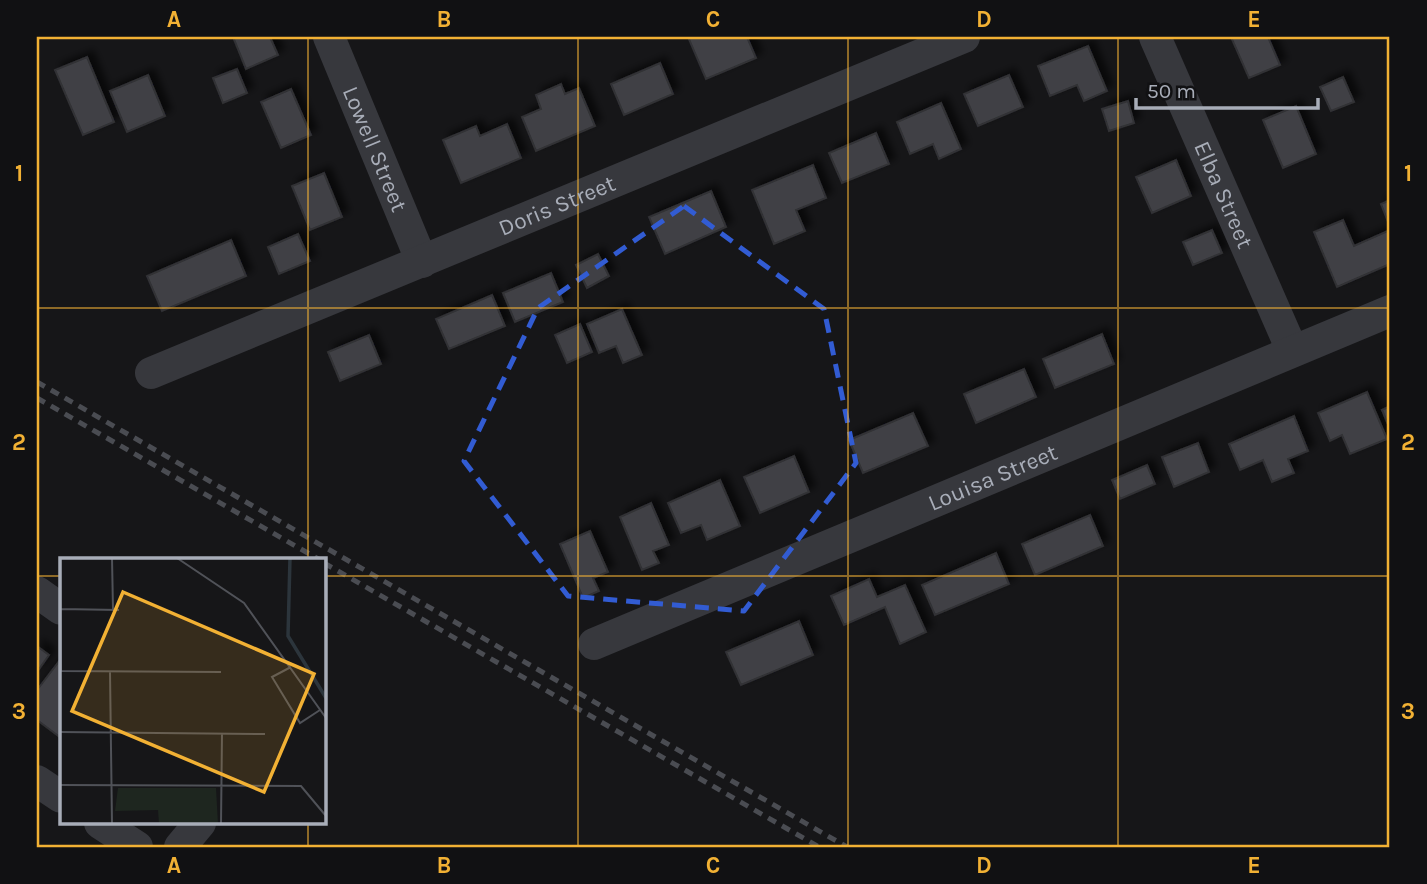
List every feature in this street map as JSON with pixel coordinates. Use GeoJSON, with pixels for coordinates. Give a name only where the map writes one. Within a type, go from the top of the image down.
{"type":"FeatureCollection","features":[{"type":"Feature","properties":{"kind":"street","name":"Lowell Street"},"geometry":{"type":"LineString","coordinates":[[329,37],[422,262]]}},
{"type":"Feature","properties":{"kind":"street","name":"Doris Street"},"geometry":{"type":"LineString","coordinates":[[151,373],[964,37]]}},
{"type":"Feature","properties":{"kind":"street","name":"Elba Street"},"geometry":{"type":"LineString","coordinates":[[1155,37],[1292,351]]}},
{"type":"Feature","properties":{"kind":"street","name":"Louisa Street"},"geometry":{"type":"LineString","coordinates":[[594,645],[1390,311]]}},
{"type":"Feature","properties":{"kind":"street"},"geometry":{"type":"LineString","coordinates":[[37,592],[60,608]]}},
{"type":"Feature","properties":{"kind":"street"},"geometry":{"type":"LineString","coordinates":[[37,781],[60,796]]}},
{"type":"Feature","properties":{"kind":"street"},"geometry":{"type":"LineString","coordinates":[[102,824],[137,847]]}},
{"type":"Feature","properties":{"kind":"street"},"geometry":{"type":"LineString","coordinates":[[180,847],[199,824]]}},
{"type":"Feature","properties":{"kind":"highlighted area"},"geometry":{"type":"Polygon","coordinates":[[[684,206],[824,309],[856,463],[744,611],[568,596],[464,461],[538,308],[684,206]]]}},
{"type":"Feature","properties":{"kind":"building"},"geometry":{"type":"Polygon","coordinates":[[[233,37],[270,37],[278,55],[246,69],[233,37]]]}},
{"type":"Feature","properties":{"kind":"building"},"geometry":{"type":"Polygon","coordinates":[[[688,37],[747,37],[756,58],[706,79],[688,37]]]}},
{"type":"Feature","properties":{"kind":"building"},"geometry":{"type":"Polygon","coordinates":[[[1231,37],[1268,37],[1280,65],[1249,78],[1231,37]]]}},
{"type":"Feature","properties":{"kind":"building"},"geometry":{"type":"Polygon","coordinates":[[[1088,46],[1107,91],[1084,101],[1077,85],[1050,96],[1038,66],[1088,46]]]}},
{"type":"Feature","properties":{"kind":"building"},"geometry":{"type":"Polygon","coordinates":[[[87,57],[114,122],[83,135],[55,70],[87,57]]]}},
{"type":"Feature","properties":{"kind":"building"},"geometry":{"type":"Polygon","coordinates":[[[660,63],[673,94],[624,115],[611,84],[660,63]]]}},
{"type":"Feature","properties":{"kind":"building"},"geometry":{"type":"Polygon","coordinates":[[[237,69],[247,93],[223,103],[213,78],[237,69]]]}},
{"type":"Feature","properties":{"kind":"building"},"geometry":{"type":"Polygon","coordinates":[[[148,75],[165,116],[127,132],[110,91],[148,75]]]}},
{"type":"Feature","properties":{"kind":"building"},"geometry":{"type":"Polygon","coordinates":[[[1009,75],[1023,107],[978,126],[964,94],[1009,75]]]}},
{"type":"Feature","properties":{"kind":"building"},"geometry":{"type":"Polygon","coordinates":[[[1343,77],[1354,102],[1331,111],[1320,87],[1343,77]]]}},
{"type":"Feature","properties":{"kind":"building"},"geometry":{"type":"Polygon","coordinates":[[[561,84],[565,94],[579,88],[595,126],[536,151],[522,117],[541,109],[536,95],[561,84]]]}},
{"type":"Feature","properties":{"kind":"building"},"geometry":{"type":"Polygon","coordinates":[[[291,89],[311,135],[281,148],[261,102],[291,89]]]}},
{"type":"Feature","properties":{"kind":"building"},"geometry":{"type":"Polygon","coordinates":[[[1128,101],[1134,123],[1109,131],[1102,109],[1128,101]]]}},
{"type":"Feature","properties":{"kind":"building"},"geometry":{"type":"Polygon","coordinates":[[[941,103],[961,149],[939,159],[933,144],[910,154],[897,122],[941,103]]]}},
{"type":"Feature","properties":{"kind":"building"},"geometry":{"type":"Polygon","coordinates":[[[1296,106],[1316,154],[1283,168],[1263,120],[1296,106]]]}},
{"type":"Feature","properties":{"kind":"building"},"geometry":{"type":"Polygon","coordinates":[[[507,124],[521,158],[461,183],[443,140],[476,126],[480,136],[507,124]]]}},
{"type":"Feature","properties":{"kind":"building"},"geometry":{"type":"Polygon","coordinates":[[[876,133],[889,164],[842,183],[829,153],[876,133]]]}},
{"type":"Feature","properties":{"kind":"building"},"geometry":{"type":"Polygon","coordinates":[[[1176,160],[1191,196],[1152,213],[1136,177],[1176,160]]]}},
{"type":"Feature","properties":{"kind":"building"},"geometry":{"type":"Polygon","coordinates":[[[813,165],[826,198],[796,210],[805,231],[774,244],[752,190],[813,165]]]}},
{"type":"Feature","properties":{"kind":"building"},"geometry":{"type":"Polygon","coordinates":[[[324,173],[342,217],[310,230],[292,186],[324,173]]]}},
{"type":"Feature","properties":{"kind":"building"},"geometry":{"type":"Polygon","coordinates":[[[711,191],[726,227],[665,254],[649,217],[711,191]]]}},
{"type":"Feature","properties":{"kind":"building"},"geometry":{"type":"Polygon","coordinates":[[[1390,200],[1390,227],[1381,204],[1390,200]]]}},
{"type":"Feature","properties":{"kind":"building"},"geometry":{"type":"Polygon","coordinates":[[[1343,220],[1354,246],[1390,230],[1390,264],[1337,287],[1314,232],[1343,220]]]}},
{"type":"Feature","properties":{"kind":"building"},"geometry":{"type":"Polygon","coordinates":[[[1212,230],[1222,253],[1193,265],[1183,242],[1212,230]]]}},
{"type":"Feature","properties":{"kind":"building"},"geometry":{"type":"Polygon","coordinates":[[[298,234],[310,261],[279,274],[268,247],[298,234]]]}},
{"type":"Feature","properties":{"kind":"building"},"geometry":{"type":"Polygon","coordinates":[[[231,240],[246,276],[162,311],[147,276],[231,240]]]}},
{"type":"Feature","properties":{"kind":"building"},"geometry":{"type":"Polygon","coordinates":[[[598,254],[609,276],[587,288],[576,265],[598,254]]]}},
{"type":"Feature","properties":{"kind":"building"},"geometry":{"type":"Polygon","coordinates":[[[551,273],[563,302],[515,322],[503,293],[551,273]]]}},
{"type":"Feature","properties":{"kind":"building"},"geometry":{"type":"Polygon","coordinates":[[[492,295],[505,326],[449,349],[436,319],[492,295]]]}},
{"type":"Feature","properties":{"kind":"building"},"geometry":{"type":"Polygon","coordinates":[[[622,309],[642,355],[623,363],[616,346],[599,353],[587,324],[622,309]]]}},
{"type":"Feature","properties":{"kind":"building"},"geometry":{"type":"Polygon","coordinates":[[[580,324],[592,352],[567,363],[555,335],[580,324]]]}},
{"type":"Feature","properties":{"kind":"building"},"geometry":{"type":"Polygon","coordinates":[[[1102,334],[1114,364],[1055,388],[1043,359],[1102,334]]]}},
{"type":"Feature","properties":{"kind":"building"},"geometry":{"type":"Polygon","coordinates":[[[369,335],[381,364],[340,381],[328,352],[369,335]]]}},
{"type":"Feature","properties":{"kind":"building"},"geometry":{"type":"Polygon","coordinates":[[[1024,369],[1036,397],[976,423],[964,394],[1024,369]]]}},
{"type":"Feature","properties":{"kind":"building"},"geometry":{"type":"Polygon","coordinates":[[[1367,392],[1387,439],[1350,454],[1342,435],[1330,441],[1318,413],[1367,392]]]}},
{"type":"Feature","properties":{"kind":"building"},"geometry":{"type":"Polygon","coordinates":[[[1390,406],[1390,429],[1382,410],[1390,406]]]}},
{"type":"Feature","properties":{"kind":"building"},"geometry":{"type":"Polygon","coordinates":[[[913,413],[928,446],[863,473],[849,440],[913,413]]]}},
{"type":"Feature","properties":{"kind":"building"},"geometry":{"type":"Polygon","coordinates":[[[1294,416],[1308,451],[1288,459],[1294,473],[1272,482],[1263,460],[1240,470],[1229,444],[1294,416]]]}},
{"type":"Feature","properties":{"kind":"building"},"geometry":{"type":"Polygon","coordinates":[[[1198,443],[1209,472],[1174,487],[1162,457],[1198,443]]]}},
{"type":"Feature","properties":{"kind":"building"},"geometry":{"type":"Polygon","coordinates":[[[794,456],[809,492],[760,513],[744,477],[794,456]]]}},
{"type":"Feature","properties":{"kind":"building"},"geometry":{"type":"Polygon","coordinates":[[[1147,465],[1155,484],[1120,499],[1112,480],[1147,465]]]}},
{"type":"Feature","properties":{"kind":"building"},"geometry":{"type":"Polygon","coordinates":[[[720,480],[740,526],[707,540],[701,525],[681,533],[668,503],[720,480]]]}},
{"type":"Feature","properties":{"kind":"building"},"geometry":{"type":"Polygon","coordinates":[[[651,503],[669,545],[653,551],[659,563],[642,570],[620,517],[651,503]]]}},
{"type":"Feature","properties":{"kind":"building"},"geometry":{"type":"Polygon","coordinates":[[[1090,515],[1103,546],[1035,575],[1022,544],[1090,515]]]}},
{"type":"Feature","properties":{"kind":"building"},"geometry":{"type":"Polygon","coordinates":[[[590,531],[608,572],[593,578],[599,591],[583,598],[560,544],[590,531]]]}},
{"type":"Feature","properties":{"kind":"building"},"geometry":{"type":"Polygon","coordinates":[[[996,553],[1009,584],[935,615],[922,585],[996,553]]]}},
{"type":"Feature","properties":{"kind":"building"},"geometry":{"type":"Polygon","coordinates":[[[869,579],[877,597],[905,585],[926,632],[900,644],[885,607],[844,625],[831,596],[869,579]]]}},
{"type":"Feature","properties":{"kind":"building"},"geometry":{"type":"Polygon","coordinates":[[[799,621],[813,655],[741,685],[726,652],[799,621]]]}},
{"type":"Feature","properties":{"kind":"building"},"geometry":{"type":"Polygon","coordinates":[[[37,646],[49,655],[37,672],[37,646]]]}},
{"type":"Feature","properties":{"kind":"building"},"geometry":{"type":"Polygon","coordinates":[[[60,660],[60,737],[37,720],[37,690],[60,660]]]}},
{"type":"Feature","properties":{"kind":"railway"},"geometry":{"type":"LineString","coordinates":[[37,382],[847,847]]}},
{"type":"Feature","properties":{"kind":"railway"},"geometry":{"type":"LineString","coordinates":[[37,398],[317,558]]}},
{"type":"Feature","properties":{"kind":"railway"},"geometry":{"type":"LineString","coordinates":[[326,564],[819,847]]}}]}
